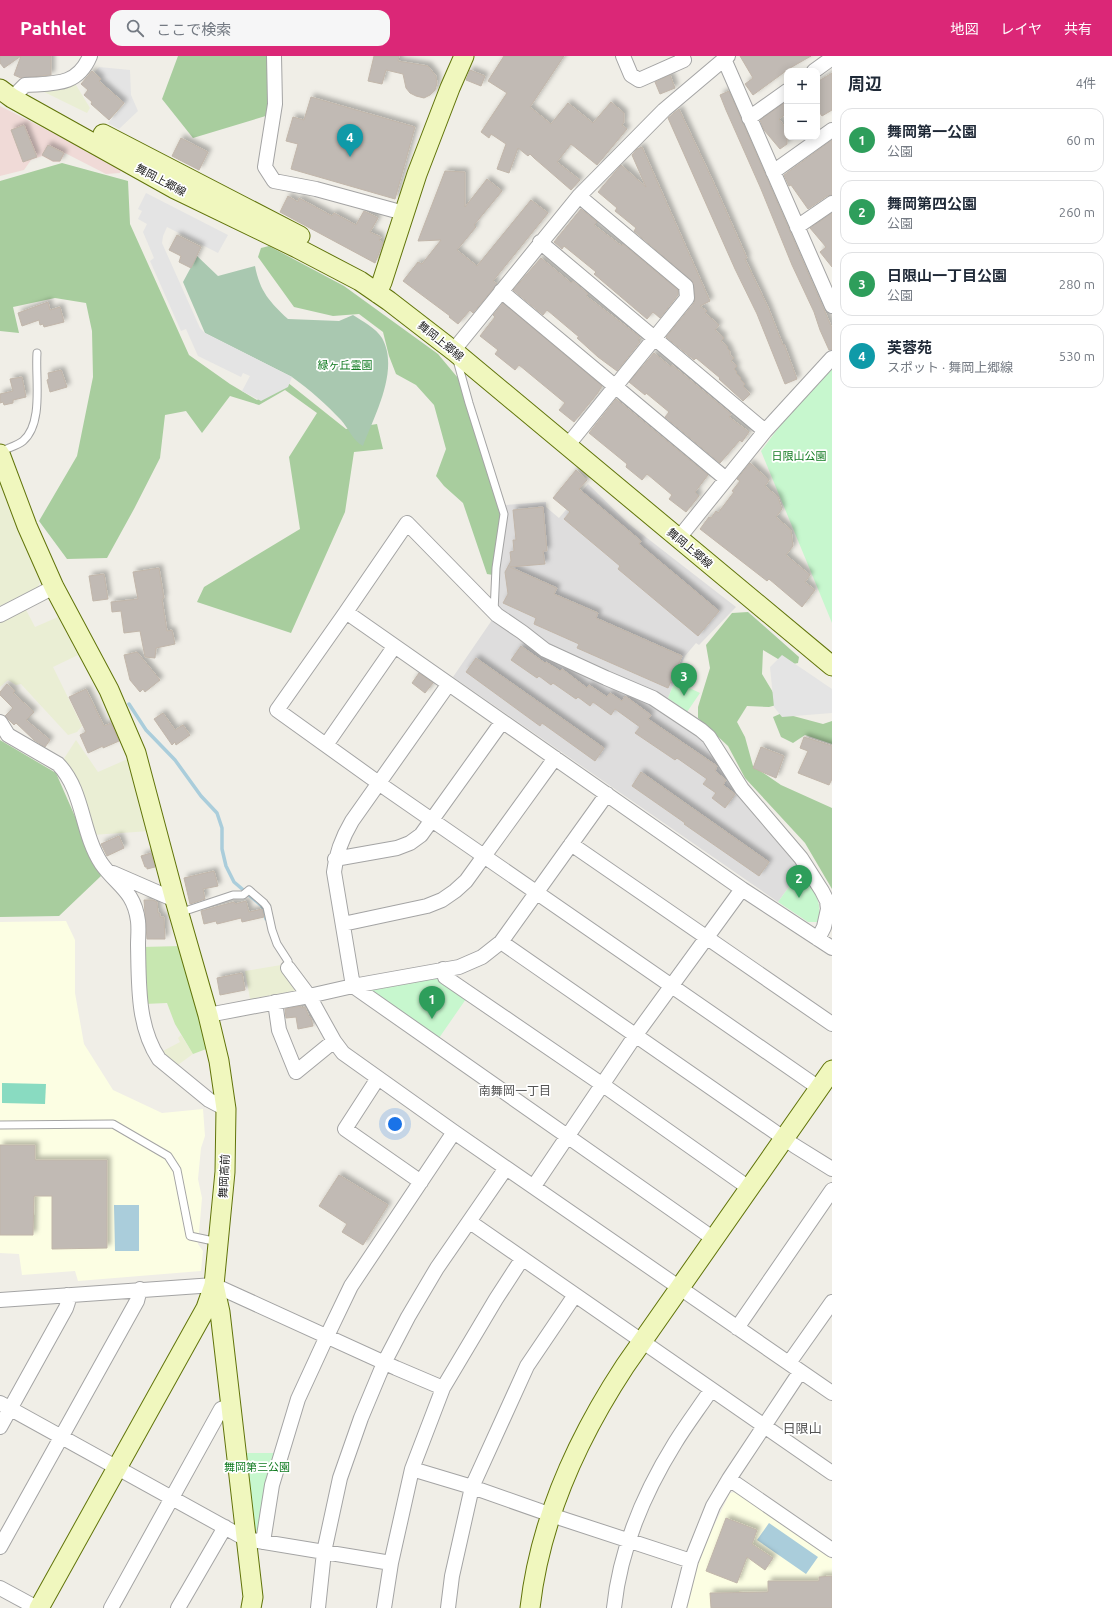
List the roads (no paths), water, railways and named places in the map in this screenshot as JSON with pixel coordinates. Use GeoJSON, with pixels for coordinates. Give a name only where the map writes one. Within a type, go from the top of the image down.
{"type":"FeatureCollection","features":[{"type":"Feature","properties":{"kind":"street"},"geometry":{"type":"LineString","coordinates":[[10,93],[25,85],[60,82],[74,78],[81,72],[90,56]]}},
{"type":"Feature","properties":{"kind":"street"},"geometry":{"type":"LineString","coordinates":[[274,56],[275,104],[265,167],[274,181],[316,189],[404,213]]}},
{"type":"Feature","properties":{"kind":"street"},"geometry":{"type":"LineString","coordinates":[[379,288],[404,213],[450,88],[464,56]]}},
{"type":"Feature","properties":{"kind":"street"},"geometry":{"type":"LineString","coordinates":[[623,56],[631,75],[639,80],[684,60],[682,56]]}},
{"type":"Feature","properties":{"kind":"street"},"geometry":{"type":"LineString","coordinates":[[456,348],[578,196],[664,110],[726,58],[750,118],[798,228],[828,282],[832,306]]}},
{"type":"Feature","properties":{"kind":"street"},"geometry":{"type":"LineString","coordinates":[[818,68],[832,58]]}},
{"type":"Feature","properties":{"kind":"street","name":"舞岡上郷線"},"geometry":{"type":"LineString","coordinates":[[0,83],[8,84],[10,93],[175,189],[297,248],[360,281],[379,288],[389,301],[456,348],[570,442],[681,535],[832,666]]}},
{"type":"Feature","properties":{"kind":"street"},"geometry":{"type":"LineString","coordinates":[[750,118],[784,93]]}},
{"type":"Feature","properties":{"kind":"street"},"geometry":{"type":"LineString","coordinates":[[773,172],[832,130]]}},
{"type":"Feature","properties":{"kind":"street"},"geometry":{"type":"LineString","coordinates":[[570,442],[687,298],[686,286],[578,196]]}},
{"type":"Feature","properties":{"kind":"street"},"geometry":{"type":"LineString","coordinates":[[798,228],[832,203]]}},
{"type":"Feature","properties":{"kind":"street"},"geometry":{"type":"LineString","coordinates":[[540,242],[765,431]]}},
{"type":"Feature","properties":{"kind":"street"},"geometry":{"type":"LineString","coordinates":[[501,291],[726,479]]}},
{"type":"Feature","properties":{"kind":"street"},"geometry":{"type":"LineString","coordinates":[[681,535],[765,431],[832,358]]}},
{"type":"Feature","properties":{"kind":"street","name":"舞岡高前"},"geometry":{"type":"LineString","coordinates":[[0,453],[27,526],[54,588],[108,690],[136,753],[177,907],[208,1015],[219,1061],[226,1109],[225,1172],[214,1285]]}},
{"type":"Feature","properties":{"kind":"street"},"geometry":{"type":"LineString","coordinates":[[818,939],[824,927],[828,909],[827,901],[822,891],[801,858],[742,789],[709,738],[701,730],[653,698],[545,650],[494,612],[407,523],[277,710],[380,784],[819,1088]]}},
{"type":"Feature","properties":{"kind":"street","name":"舞岡上郷線"},"geometry":{"type":"LineString","coordinates":[[681,535],[832,654]]}},
{"type":"Feature","properties":{"kind":"street"},"geometry":{"type":"LineString","coordinates":[[0,615],[54,588]]}},
{"type":"Feature","properties":{"kind":"street"},"geometry":{"type":"LineString","coordinates":[[346,612],[448,685],[742,889],[832,948]]}},
{"type":"Feature","properties":{"kind":"street"},"geometry":{"type":"LineString","coordinates":[[326,745],[394,647]]}},
{"type":"Feature","properties":{"kind":"street"},"geometry":{"type":"LineString","coordinates":[[448,685],[380,784],[352,821],[340,842],[335,859],[334,872],[353,986],[714,1239]]}},
{"type":"Feature","properties":{"kind":"street"},"geometry":{"type":"LineString","coordinates":[[0,722],[8,735],[64,769],[76,791],[86,829],[101,863],[130,896],[138,920],[140,1002],[147,1035],[153,1050],[159,1059],[209,1100],[226,1109]]}},
{"type":"Feature","properties":{"kind":"street"},"geometry":{"type":"LineString","coordinates":[[335,859],[397,848],[410,843],[421,834],[502,722]]}},
{"type":"Feature","properties":{"kind":"street"},"geometry":{"type":"LineString","coordinates":[[343,924],[427,906],[442,900],[455,891],[466,881],[485,856],[555,758]]}},
{"type":"Feature","properties":{"kind":"street"},"geometry":{"type":"LineString","coordinates":[[208,1015],[353,986],[459,967],[482,957],[501,942],[607,794]]}},
{"type":"Feature","properties":{"kind":"street"},"geometry":{"type":"LineString","coordinates":[[571,844],[832,1024]]}},
{"type":"Feature","properties":{"kind":"street"},"geometry":{"type":"LineString","coordinates":[[108,870],[177,907]]}},
{"type":"Feature","properties":{"kind":"street"},"geometry":{"type":"LineString","coordinates":[[534,1186],[635,1036],[742,889]]}},
{"type":"Feature","properties":{"kind":"street"},"geometry":{"type":"LineString","coordinates":[[501,942],[635,1036],[832,1169]]}},
{"type":"Feature","properties":{"kind":"street"},"geometry":{"type":"LineString","coordinates":[[289,964],[334,1041],[343,1053],[454,1132],[832,1393]]}},
{"type":"Feature","properties":{"kind":"street"},"geometry":{"type":"LineString","coordinates":[[443,969],[445,977],[603,1085],[749,1188]]}},
{"type":"Feature","properties":{"kind":"street"},"geometry":{"type":"LineString","coordinates":[[275,1002],[279,1030],[296,1072],[334,1041]]}},
{"type":"Feature","properties":{"kind":"street"},"geometry":{"type":"LineString","coordinates":[[530,1608],[535,1576],[551,1515],[564,1476],[583,1436],[604,1398],[832,1070]]}},
{"type":"Feature","properties":{"kind":"street"},"geometry":{"type":"LineString","coordinates":[[378,1078],[345,1129],[421,1182]]}},
{"type":"Feature","properties":{"kind":"street"},"geometry":{"type":"LineString","coordinates":[[255,1540],[298,1399],[351,1286],[454,1132]]}},
{"type":"Feature","properties":{"kind":"street"},"geometry":{"type":"LineString","coordinates":[[318,1608],[324,1552],[340,1478],[361,1418],[384,1363],[408,1317],[437,1268],[506,1168]]}},
{"type":"Feature","properties":{"kind":"street"},"geometry":{"type":"LineString","coordinates":[[737,1328],[832,1190]]}},
{"type":"Feature","properties":{"kind":"street"},"geometry":{"type":"LineString","coordinates":[[470,1222],[832,1473]]}},
{"type":"Feature","properties":{"kind":"street"},"geometry":{"type":"LineString","coordinates":[[384,1608],[391,1563],[412,1469],[443,1388],[522,1258]]}},
{"type":"Feature","properties":{"kind":"street"},"geometry":{"type":"LineString","coordinates":[[214,1285],[220,1312],[231,1405],[255,1540],[253,1597],[251,1608]]}},
{"type":"Feature","properties":{"kind":"street"},"geometry":{"type":"LineString","coordinates":[[0,1588],[38,1608],[206,1308],[214,1285]]}},
{"type":"Feature","properties":{"kind":"street"},"geometry":{"type":"LineString","coordinates":[[0,1300],[214,1285],[384,1363],[443,1388]]}},
{"type":"Feature","properties":{"kind":"street"},"geometry":{"type":"LineString","coordinates":[[0,1547],[137,1301],[140,1289]]}},
{"type":"Feature","properties":{"kind":"street"},"geometry":{"type":"LineString","coordinates":[[0,1426],[5,1406],[66,1308],[68,1295]]}},
{"type":"Feature","properties":{"kind":"street"},"geometry":{"type":"LineString","coordinates":[[448,1608],[452,1576],[472,1488],[527,1366],[575,1295]]}},
{"type":"Feature","properties":{"kind":"street"},"geometry":{"type":"LineString","coordinates":[[679,1608],[691,1561],[713,1506],[764,1426],[832,1302]]}},
{"type":"Feature","properties":{"kind":"street"},"geometry":{"type":"LineString","coordinates":[[614,1608],[629,1540],[651,1488],[675,1443],[711,1390]]}},
{"type":"Feature","properties":{"kind":"street"},"geometry":{"type":"LineString","coordinates":[[111,1608],[221,1409],[231,1405]]}},
{"type":"Feature","properties":{"kind":"street"},"geometry":{"type":"LineString","coordinates":[[5,1406],[172,1498],[255,1540],[391,1563]]}},
{"type":"Feature","properties":{"kind":"street"},"geometry":{"type":"LineString","coordinates":[[412,1469],[691,1561]]}},
{"type":"Feature","properties":{"kind":"street"},"geometry":{"type":"LineString","coordinates":[[729,1479],[832,1550]]}},
{"type":"Feature","properties":{"kind":"street"},"geometry":{"type":"LineString","coordinates":[[178,1608],[225,1526]]}},
{"type":"Feature","properties":{"kind":"lane"},"geometry":{"type":"LineString","coordinates":[[456,348],[469,404],[504,514],[496,568],[494,612]]}},
{"type":"Feature","properties":{"kind":"lane"},"geometry":{"type":"LineString","coordinates":[[0,453],[23,441],[31,429],[36,416],[37,353]]}},
{"type":"Feature","properties":{"kind":"lane"},"geometry":{"type":"LineString","coordinates":[[177,907],[243,894],[249,890],[267,907],[277,944],[289,964]]}},
{"type":"Feature","properties":{"kind":"lane"},"geometry":{"type":"LineString","coordinates":[[0,1125],[113,1124],[168,1156],[177,1170],[190,1236],[219,1242]]}},
{"type":"Feature","properties":{"kind":"water"},"geometry":{"type":"Polygon","coordinates":[[[114,1205],[139,1205],[139,1251],[115,1251],[114,1205]]]}},
{"type":"Feature","properties":{"kind":"water"},"geometry":{"type":"Polygon","coordinates":[[[769,1523],[818,1557],[806,1574],[757,1540],[769,1523]]]}},
{"type":"Feature","properties":{"kind":"waterway"},"geometry":{"type":"LineString","coordinates":[[129,704],[146,730],[175,760],[201,796],[217,813],[222,828],[222,849],[226,866],[234,882],[262,906],[266,919]]}},
{"type":"Feature","properties":{"kind":"place","name":"芙蓉苑"},"geometry":{"type":"Point","coordinates":[350,157]}},
{"type":"Feature","properties":{"kind":"place","name":"日限山一丁目公園"},"geometry":{"type":"Point","coordinates":[684,696]}},
{"type":"Feature","properties":{"kind":"place","name":"舞岡第四公園"},"geometry":{"type":"Point","coordinates":[799,898]}},
{"type":"Feature","properties":{"kind":"place","name":"舞岡第一公園"},"geometry":{"type":"Point","coordinates":[432,1019]}},
{"type":"Feature","properties":{"kind":"district","name":"南舞岡一丁目"},"geometry":{"type":"Point","coordinates":[515,1090]}},
{"type":"Feature","properties":{"kind":"district","name":"日限山"},"geometry":{"type":"Point","coordinates":[802,1428]}},
{"type":"Feature","properties":{"kind":"park label","name":"緑ヶ丘霊園"},"geometry":{"type":"Point","coordinates":[345,365]}},
{"type":"Feature","properties":{"kind":"park label","name":"日限山公園"},"geometry":{"type":"Point","coordinates":[799,456]}},
{"type":"Feature","properties":{"kind":"park label","name":"舞岡第三公園"},"geometry":{"type":"Point","coordinates":[257,1467]}}]}
